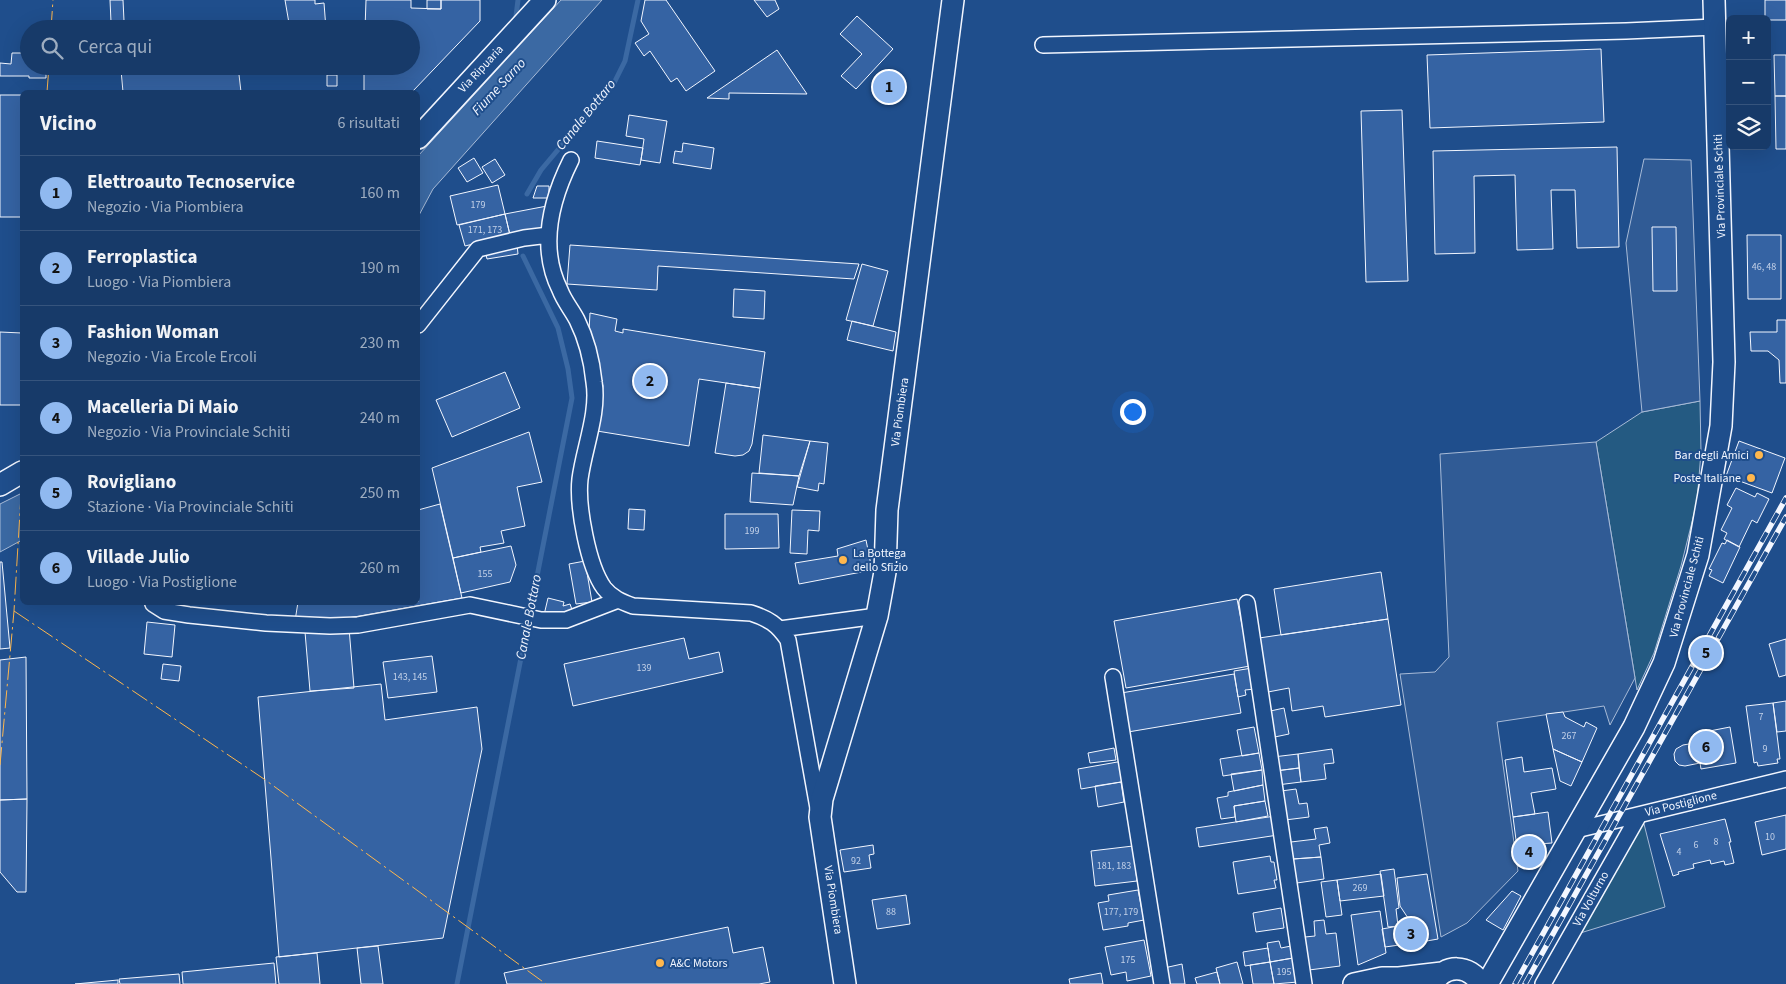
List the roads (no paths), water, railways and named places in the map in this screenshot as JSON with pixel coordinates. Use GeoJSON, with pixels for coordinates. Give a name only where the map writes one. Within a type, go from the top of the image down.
{"type":"FeatureCollection","features":[{"type":"Feature","properties":{"kind":"street","name":"Via Ripuaria"},"geometry":{"type":"LineString","coordinates":[[420,136],[545,0]]}},
{"type":"Feature","properties":{"kind":"street","name":"Via Piombiera"},"geometry":{"type":"LineString","coordinates":[[820,817],[822,799],[877,616],[883,588],[887,510],[953,0]]}},
{"type":"Feature","properties":{"kind":"street","name":"Via Provinciale Schiti"},"geometry":{"type":"LineString","coordinates":[[1487,984],[1634,727],[1662,668],[1698,555],[1721,426],[1724,362],[1714,0]]}},
{"type":"Feature","properties":{"kind":"street"},"geometry":{"type":"LineString","coordinates":[[1042,45],[1626,31],[1715,27]]}},
{"type":"Feature","properties":{"kind":"street"},"geometry":{"type":"LineString","coordinates":[[571,160],[560,182],[548,227],[549,259],[559,290],[577,320],[586,343],[594,382],[595,399],[578,496],[586,540],[596,575],[605,590],[618,600],[633,606],[751,612],[768,619],[780,629],[877,616]]}},
{"type":"Feature","properties":{"kind":"street"},"geometry":{"type":"LineString","coordinates":[[420,323],[478,248],[524,238],[549,235]]}},
{"type":"Feature","properties":{"kind":"street"},"geometry":{"type":"LineString","coordinates":[[0,484],[20,473]]}},
{"type":"Feature","properties":{"kind":"street"},"geometry":{"type":"LineString","coordinates":[[155,605],[164,611],[189,616],[300,626],[358,625],[470,605],[541,620],[566,620],[618,600]]}},
{"type":"Feature","properties":{"kind":"street"},"geometry":{"type":"LineString","coordinates":[[1247,603],[1304,984]]}},
{"type":"Feature","properties":{"kind":"street","name":"Via Piombiera"},"geometry":{"type":"LineString","coordinates":[[780,629],[788,640],[820,817],[845,984]]}},
{"type":"Feature","properties":{"kind":"street"},"geometry":{"type":"LineString","coordinates":[[1113,676],[1162,984]]}},
{"type":"Feature","properties":{"kind":"street","name":"Via Postiglione"},"geometry":{"type":"LineString","coordinates":[[1576,830],[1786,779]]}},
{"type":"Feature","properties":{"kind":"street","name":"Via Volturno"},"geometry":{"type":"LineString","coordinates":[[1544,984],[1639,815]]}},
{"type":"Feature","properties":{"kind":"street","name":"Via Provinciale Schiti"},"geometry":{"type":"LineString","coordinates":[[1354,984],[1382,978],[1405,981],[1437,978],[1454,969],[1474,977],[1504,953]]}},
{"type":"Feature","properties":{"kind":"water","name":"Fiume Sarno"},"geometry":{"type":"Polygon","coordinates":[[[561,0],[602,0],[433,189],[420,213],[420,154],[561,0]]]}},
{"type":"Feature","properties":{"kind":"water"},"geometry":{"type":"Polygon","coordinates":[[[20,494],[20,541],[0,552],[0,504],[20,494]]]}},
{"type":"Feature","properties":{"kind":"waterway"},"geometry":{"type":"LineString","coordinates":[[516,16],[518,0]]}},
{"type":"Feature","properties":{"kind":"waterway","name":"Canale Bottaro"},"geometry":{"type":"LineString","coordinates":[[527,194],[541,170],[614,83],[625,61],[638,0]]}},
{"type":"Feature","properties":{"kind":"waterway","name":"Canale Bottaro"},"geometry":{"type":"LineString","coordinates":[[457,984],[572,398],[568,369],[558,328],[523,256]]}},
{"type":"Feature","properties":{"kind":"railway"},"geometry":{"type":"LineString","coordinates":[[1515,984],[1786,498]]}},
{"type":"Feature","properties":{"kind":"railway"},"geometry":{"type":"LineString","coordinates":[[1525,984],[1786,517]]}},
{"type":"Feature","properties":{"kind":"place","name":"Elettroauto Tecnoservice"},"geometry":{"type":"Point","coordinates":[889,87]}},
{"type":"Feature","properties":{"kind":"place","name":"Ferroplastica"},"geometry":{"type":"Point","coordinates":[650,381]}},
{"type":"Feature","properties":{"kind":"place","name":"Bar degli Amici"},"geometry":{"type":"Point","coordinates":[1759,455]}},
{"type":"Feature","properties":{"kind":"place","name":"Poste Italiane"},"geometry":{"type":"Point","coordinates":[1751,478]}},
{"type":"Feature","properties":{"kind":"place","name":"La Bottega dello Sfizio"},"geometry":{"type":"Point","coordinates":[843,560]}},
{"type":"Feature","properties":{"kind":"place","name":"Rovigliano"},"geometry":{"type":"Point","coordinates":[1706,653]}},
{"type":"Feature","properties":{"kind":"place","name":"Villade Julio"},"geometry":{"type":"Point","coordinates":[1706,747]}},
{"type":"Feature","properties":{"kind":"place","name":"Macelleria Di Maio"},"geometry":{"type":"Point","coordinates":[1529,852]}},
{"type":"Feature","properties":{"kind":"place","name":"Fashion Woman"},"geometry":{"type":"Point","coordinates":[1411,934]}},
{"type":"Feature","properties":{"kind":"place","name":"A&C Motors"},"geometry":{"type":"Point","coordinates":[660,963]}}]}
